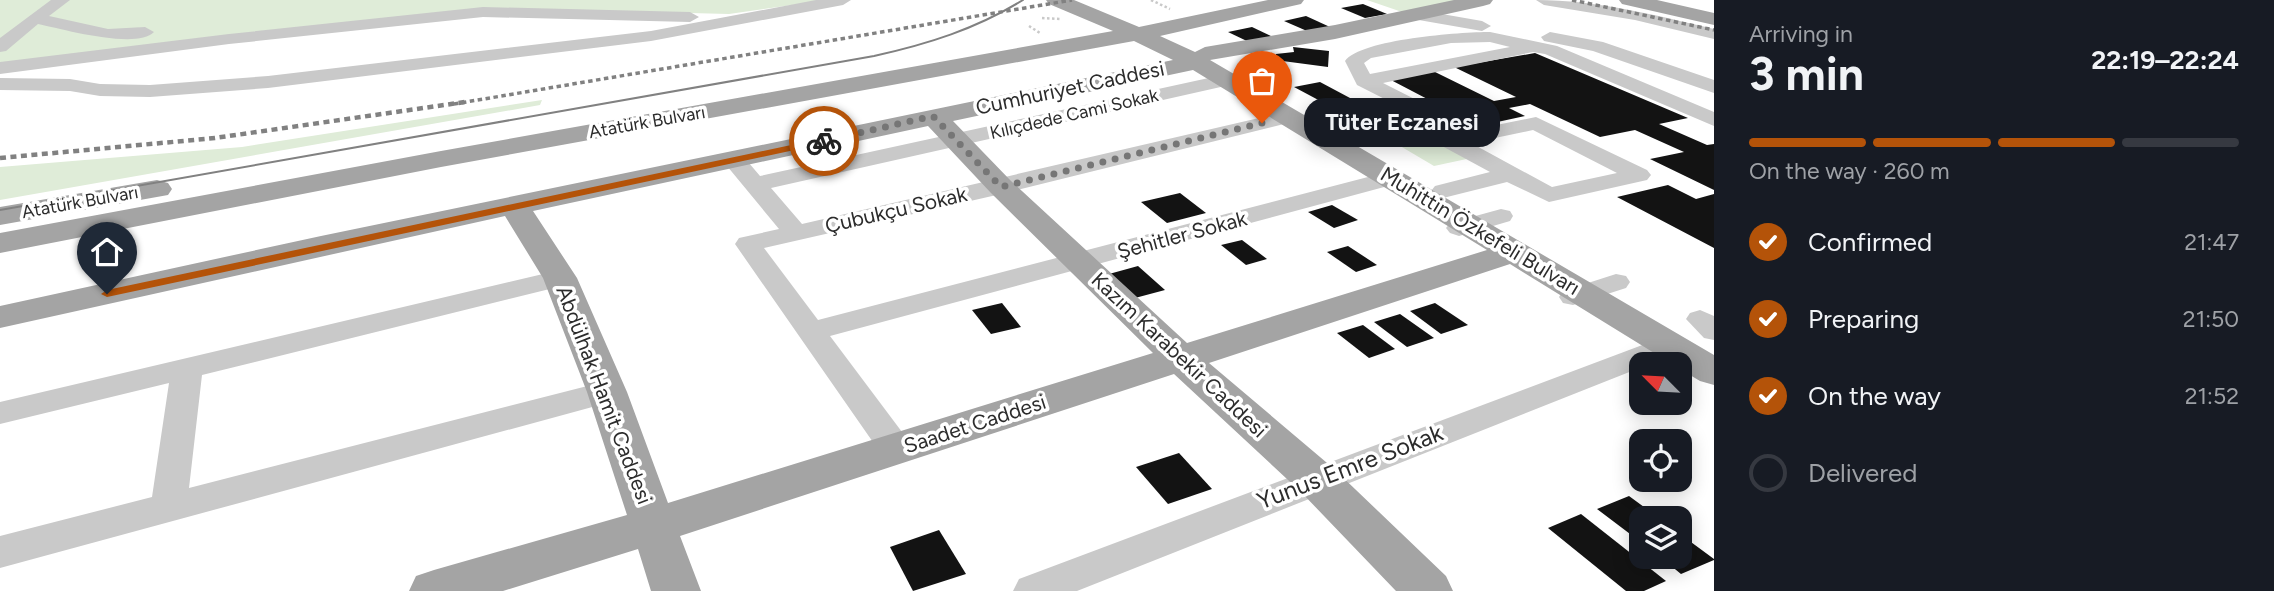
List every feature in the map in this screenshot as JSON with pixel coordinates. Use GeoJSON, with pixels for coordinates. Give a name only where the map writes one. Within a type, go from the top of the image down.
{"type":"FeatureCollection","features":[{"type":"Feature","properties":{"kind":"main road"},"geometry":{"type":"LineString","coordinates":[[1079,0],[1134,23]]}},
{"type":"Feature","properties":{"kind":"main road","name":"Atatürk Bulvarı"},"geometry":{"type":"LineString","coordinates":[[0,243],[1134,23],[1166,28],[1294,0]]}},
{"type":"Feature","properties":{"kind":"main road","name":"Cumhuriyet Caddesi"},"geometry":{"type":"LineString","coordinates":[[0,317],[321,246],[735,161],[945,128],[1201,58],[1483,0]]}},
{"type":"Feature","properties":{"kind":"main road"},"geometry":{"type":"LineString","coordinates":[[1051,6],[1104,19],[1134,23]]}},
{"type":"Feature","properties":{"kind":"main road"},"geometry":{"type":"LineString","coordinates":[[1626,7],[1714,19]]}},
{"type":"Feature","properties":{"kind":"main road","name":"Atatürk Bulvarı"},"geometry":{"type":"LineString","coordinates":[[0,216],[1104,19]]}},
{"type":"Feature","properties":{"kind":"main road","name":"Muhittin Özkefeli Bulvarı"},"geometry":{"type":"LineString","coordinates":[[1134,23],[1443,191],[1487,228],[1595,289]]}},
{"type":"Feature","properties":{"kind":"main road","name":"Muhittin Özkefeli Bulvarı"},"geometry":{"type":"LineString","coordinates":[[1166,28],[1227,80],[1391,178],[1595,289],[1702,335],[1714,372]]}},
{"type":"Feature","properties":{"kind":"main road","name":"Kazım Karabekir Caddesi"},"geometry":{"type":"LineString","coordinates":[[945,128],[1001,187],[1179,358],[1317,480],[1428,591]]}},
{"type":"Feature","properties":{"kind":"main road","name":"Abdülhak Hamit Caddesi"},"geometry":{"type":"LineString","coordinates":[[515,207],[561,278],[607,392],[676,591]]}},
{"type":"Feature","properties":{"kind":"main road","name":"Saadet Caddesi"},"geometry":{"type":"LineString","coordinates":[[434,591],[654,526],[1179,358],[1487,228]]}},
{"type":"Feature","properties":{"kind":"street"},"geometry":{"type":"LineString","coordinates":[[0,49],[34,18],[62,0]]}},
{"type":"Feature","properties":{"kind":"street"},"geometry":{"type":"LineString","coordinates":[[0,49],[108,34],[318,19],[492,0]]}},
{"type":"Feature","properties":{"kind":"street"},"geometry":{"type":"LineString","coordinates":[[4,77],[122,91],[268,82],[380,71],[651,36],[843,0]]}},
{"type":"Feature","properties":{"kind":"street"},"geometry":{"type":"LineString","coordinates":[[1544,0],[1626,7],[1714,34]]}},
{"type":"Feature","properties":{"kind":"street"},"geometry":{"type":"LineString","coordinates":[[1578,42],[1626,7]]}},
{"type":"Feature","properties":{"kind":"street"},"geometry":{"type":"LineString","coordinates":[[4,77],[229,39],[483,12],[760,16]]}},
{"type":"Feature","properties":{"kind":"street"},"geometry":{"type":"LineString","coordinates":[[1419,15],[1541,42],[1551,50],[1714,120]]}},
{"type":"Feature","properties":{"kind":"street"},"geometry":{"type":"LineString","coordinates":[[34,18],[108,34]]}},
{"type":"Feature","properties":{"kind":"street"},"geometry":{"type":"LineString","coordinates":[[4,77],[122,71],[172,79],[209,79],[702,26]]}},
{"type":"Feature","properties":{"kind":"street"},"geometry":{"type":"LineString","coordinates":[[1446,124],[1364,81],[1354,61],[1365,54],[1451,37],[1578,42],[1597,46],[1714,88]]}},
{"type":"Feature","properties":{"kind":"street"},"geometry":{"type":"LineString","coordinates":[[1364,81],[1541,42]]}},
{"type":"Feature","properties":{"kind":"street"},"geometry":{"type":"LineString","coordinates":[[70,85],[98,71]]}},
{"type":"Feature","properties":{"kind":"street"},"geometry":{"type":"LineString","coordinates":[[122,91],[142,82],[148,75]]}},
{"type":"Feature","properties":{"kind":"street","name":"Kılıçdede Cami Sokak"},"geometry":{"type":"LineString","coordinates":[[756,184],[945,128],[1227,80]]}},
{"type":"Feature","properties":{"kind":"street","name":"Çubukçu Sokak"},"geometry":{"type":"LineString","coordinates":[[896,449],[748,244],[1001,187],[1289,117]]}},
{"type":"Feature","properties":{"kind":"street"},"geometry":{"type":"LineString","coordinates":[[1443,191],[1510,174],[1549,195],[1639,174],[1536,123],[1450,141],[1510,174]]}},
{"type":"Feature","properties":{"kind":"street"},"geometry":{"type":"LineString","coordinates":[[735,161],[796,233]]}},
{"type":"Feature","properties":{"kind":"street","name":"Şehitler Sokak"},"geometry":{"type":"LineString","coordinates":[[810,332],[1391,178]]}},
{"type":"Feature","properties":{"kind":"street"},"geometry":{"type":"LineString","coordinates":[[0,413],[561,278]]}},
{"type":"Feature","properties":{"kind":"street","name":"Yunus Emre Sokak"},"geometry":{"type":"LineString","coordinates":[[1033,591],[1317,480],[1702,335]]}},
{"type":"Feature","properties":{"kind":"street"},"geometry":{"type":"LineString","coordinates":[[169,507],[187,368]]}},
{"type":"Feature","properties":{"kind":"street"},"geometry":{"type":"LineString","coordinates":[[0,552],[607,392]]}},
{"type":"Feature","properties":{"kind":"green space"},"geometry":{"type":"Polygon","coordinates":[[[0,0],[828,0],[729,14],[531,9],[0,66],[0,0]]]}},
{"type":"Feature","properties":{"kind":"green space"},"geometry":{"type":"Polygon","coordinates":[[[1367,0],[1461,0],[1402,12],[1367,0]]]}},
{"type":"Feature","properties":{"kind":"green space"},"geometry":{"type":"Polygon","coordinates":[[[542,100],[540,105],[0,200],[0,167],[242,147],[542,100]]]}},
{"type":"Feature","properties":{"kind":"green space"},"geometry":{"type":"Polygon","coordinates":[[[1386,107],[1476,157],[1434,166],[1346,114],[1386,107]]]}},
{"type":"Feature","properties":{"kind":"building"},"geometry":{"type":"Polygon","coordinates":[[[1363,4],[1387,14],[1365,18],[1341,8],[1363,4]]]}},
{"type":"Feature","properties":{"kind":"building"},"geometry":{"type":"Polygon","coordinates":[[[1306,16],[1330,27],[1307,31],[1284,21],[1306,16]]]}},
{"type":"Feature","properties":{"kind":"building"},"geometry":{"type":"Polygon","coordinates":[[[1252,27],[1275,38],[1251,43],[1228,32],[1252,27]]]}},
{"type":"Feature","properties":{"kind":"building"},"geometry":{"type":"Polygon","coordinates":[[[1293,47],[1329,51],[1328,67],[1275,60],[1276,54],[1294,52],[1293,47]]]}},
{"type":"Feature","properties":{"kind":"building"},"geometry":{"type":"Polygon","coordinates":[[[1535,53],[1688,118],[1659,124],[1707,145],[1714,144],[1714,190],[1650,159],[1684,152],[1635,130],[1600,137],[1530,104],[1509,108],[1525,116],[1479,126],[1389,79],[1433,71],[1494,101],[1516,97],[1454,67],[1535,53]]]}},
{"type":"Feature","properties":{"kind":"building"},"geometry":{"type":"Polygon","coordinates":[[[1320,82],[1350,98],[1324,103],[1294,87],[1320,82]]]}},
{"type":"Feature","properties":{"kind":"building"},"geometry":{"type":"Polygon","coordinates":[[[1668,185],[1696,199],[1714,194],[1714,248],[1617,197],[1668,185]]]}},
{"type":"Feature","properties":{"kind":"building"},"geometry":{"type":"Polygon","coordinates":[[[1180,193],[1206,213],[1167,223],[1141,202],[1180,193]]]}},
{"type":"Feature","properties":{"kind":"building"},"geometry":{"type":"Polygon","coordinates":[[[1332,205],[1358,220],[1334,228],[1308,212],[1332,205]]]}},
{"type":"Feature","properties":{"kind":"building"},"geometry":{"type":"Polygon","coordinates":[[[1242,240],[1267,259],[1246,265],[1221,245],[1242,240]]]}},
{"type":"Feature","properties":{"kind":"building"},"geometry":{"type":"Polygon","coordinates":[[[1348,246],[1377,265],[1356,272],[1327,252],[1348,246]]]}},
{"type":"Feature","properties":{"kind":"building"},"geometry":{"type":"Polygon","coordinates":[[[1138,266],[1165,290],[1135,298],[1109,274],[1138,266]]]}},
{"type":"Feature","properties":{"kind":"building"},"geometry":{"type":"Polygon","coordinates":[[[1002,303],[1021,327],[991,334],[972,310],[1002,303]]]}},
{"type":"Feature","properties":{"kind":"building"},"geometry":{"type":"Polygon","coordinates":[[[1435,303],[1468,325],[1441,334],[1410,311],[1435,303]]]}},
{"type":"Feature","properties":{"kind":"building"},"geometry":{"type":"Polygon","coordinates":[[[1400,314],[1434,338],[1407,347],[1374,322],[1400,314]]]}},
{"type":"Feature","properties":{"kind":"building"},"geometry":{"type":"Polygon","coordinates":[[[1363,325],[1395,349],[1369,358],[1337,333],[1363,325]]]}},
{"type":"Feature","properties":{"kind":"building"},"geometry":{"type":"Polygon","coordinates":[[[1179,453],[1212,489],[1168,504],[1136,467],[1179,453]]]}},
{"type":"Feature","properties":{"kind":"building"},"geometry":{"type":"Polygon","coordinates":[[[1629,496],[1643,506],[1629,506],[1629,533],[1597,509],[1629,496]]]}},
{"type":"Feature","properties":{"kind":"building"},"geometry":{"type":"Polygon","coordinates":[[[1581,514],[1629,552],[1629,569],[1651,569],[1666,581],[1644,591],[1626,591],[1548,528],[1581,514]]]}},
{"type":"Feature","properties":{"kind":"building"},"geometry":{"type":"Polygon","coordinates":[[[939,530],[966,574],[913,591],[890,547],[939,530]]]}},
{"type":"Feature","properties":{"kind":"building"},"geometry":{"type":"Polygon","coordinates":[[[1692,543],[1714,559],[1714,560],[1681,574],[1675,569],[1692,569],[1692,543]]]}},
{"type":"Feature","properties":{"kind":"tram line"},"geometry":{"type":"LineString","coordinates":[[0,210],[874,56],[951,34],[1023,0]]}},
{"type":"Feature","properties":{"kind":"railway"},"geometry":{"type":"LineString","coordinates":[[454,104],[1072,0]]}},
{"type":"Feature","properties":{"kind":"railway"},"geometry":{"type":"LineString","coordinates":[[1572,0],[1714,30]]}},
{"type":"Feature","properties":{"kind":"railway"},"geometry":{"type":"LineString","coordinates":[[0,158],[215,138],[465,102]]}},
{"type":"Feature","properties":{"kind":"way so far"},"geometry":{"type":"LineString","coordinates":[[824,141],[933,116],[1001,187],[1262,123]]}},
{"type":"Feature","properties":{"kind":"place","name":"Tüter Eczanesi"},"geometry":{"type":"Point","coordinates":[1262,123]}},
{"type":"Feature","properties":{"kind":"route"},"geometry":{"type":"LineString","coordinates":[[107,294],[321,246],[824,141]]}}]}
